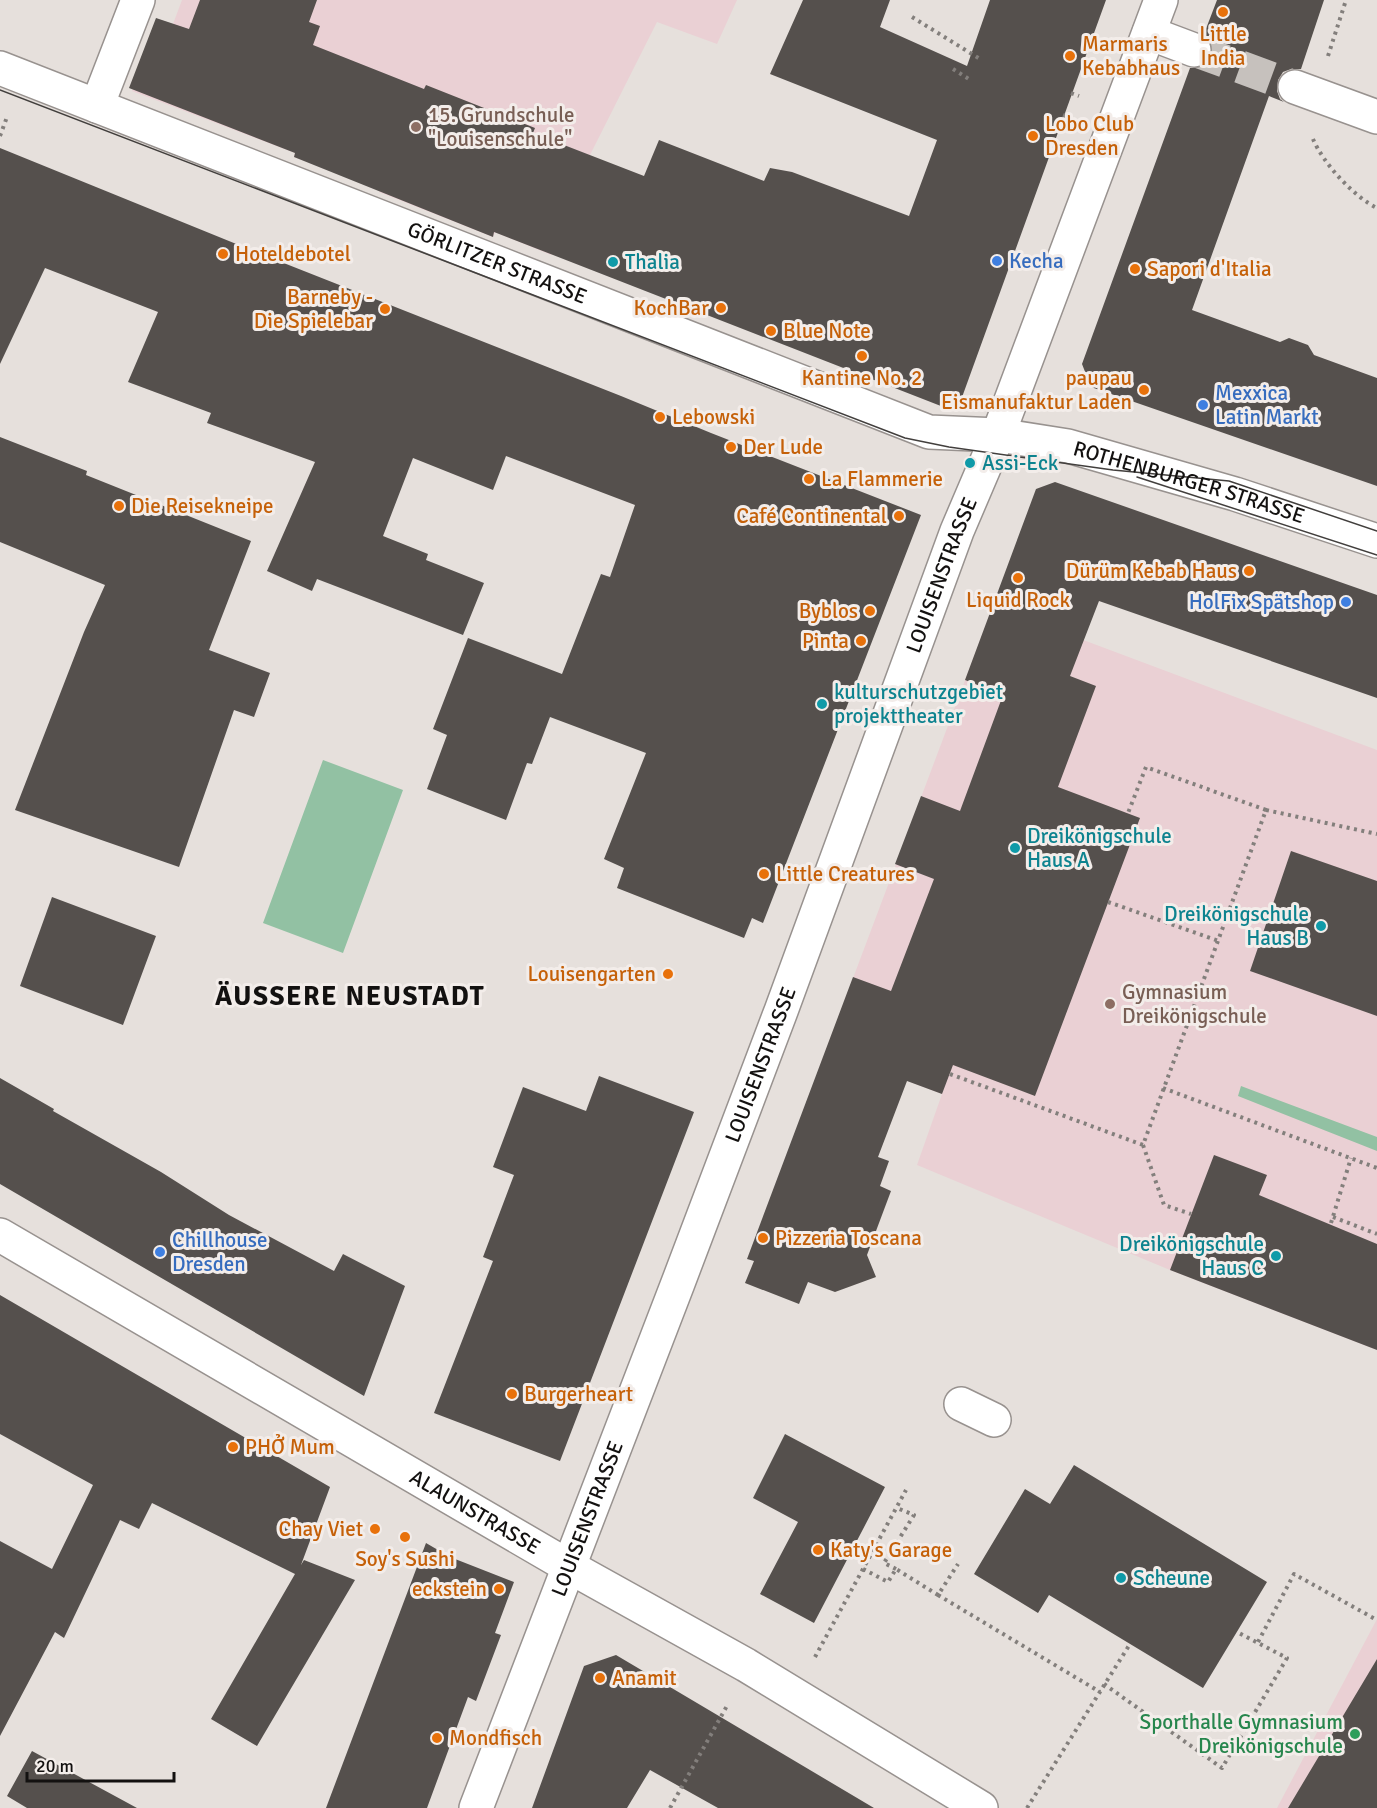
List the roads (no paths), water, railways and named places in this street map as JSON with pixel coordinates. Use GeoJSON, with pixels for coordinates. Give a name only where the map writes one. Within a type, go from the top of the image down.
{"type":"FeatureCollection","features":[{"type":"Feature","properties":{"kind":"street"},"geometry":{"type":"LineString","coordinates":[[97,106],[138,0]]}},
{"type":"Feature","properties":{"kind":"street","name":"LOUISENSTRASSE"},"geometry":{"type":"LineString","coordinates":[[476,1808],[777,1022],[957,531],[998,435],[1161,0]]}},
{"type":"Feature","properties":{"kind":"street"},"geometry":{"type":"LineString","coordinates":[[1149,33],[1194,50]]}},
{"type":"Feature","properties":{"kind":"street","name":"GÖRLITZER STRASSE"},"geometry":{"type":"LineString","coordinates":[[0,68],[929,432],[998,435]]}},
{"type":"Feature","properties":{"kind":"street"},"geometry":{"type":"LineString","coordinates":[[1305,90],[1377,117]]}},
{"type":"Feature","properties":{"kind":"street","name":"ROTHENBURGER STRASSE"},"geometry":{"type":"LineString","coordinates":[[998,435],[1079,449],[1235,494],[1377,542]]}},
{"type":"Feature","properties":{"kind":"street","name":"ALAUNSTRASSE"},"geometry":{"type":"LineString","coordinates":[[0,1235],[568,1566],[746,1665],[981,1808]]}},
{"type":"Feature","properties":{"kind":"street"},"geometry":{"type":"LineString","coordinates":[[961,1404],[994,1420]]}},
{"type":"Feature","properties":{"kind":"tunnel"},"geometry":{"type":"LineString","coordinates":[[1194,50],[1295,87]]}},
{"type":"Feature","properties":{"kind":"tram line"},"geometry":{"type":"LineString","coordinates":[[0,90],[905,438],[949,447],[1113,470],[1229,481],[1377,531]]}},
{"type":"Feature","properties":{"kind":"tram line"},"geometry":{"type":"LineString","coordinates":[[1137,477],[1377,555]]}},
{"type":"Feature","properties":{"kind":"place","name":"Little India"},"geometry":{"type":"Point","coordinates":[1223,12]}},
{"type":"Feature","properties":{"kind":"place","name":"Marmaris Kebabhaus"},"geometry":{"type":"Point","coordinates":[1070,56]}},
{"type":"Feature","properties":{"kind":"place","name":"15. Grundschule \"Louisenschule\""},"geometry":{"type":"Point","coordinates":[416,127]}},
{"type":"Feature","properties":{"kind":"place","name":"Lobo Club Dresden"},"geometry":{"type":"Point","coordinates":[1033,136]}},
{"type":"Feature","properties":{"kind":"place","name":"Hoteldebotel"},"geometry":{"type":"Point","coordinates":[223,254]}},
{"type":"Feature","properties":{"kind":"place","name":"Kecha"},"geometry":{"type":"Point","coordinates":[997,261]}},
{"type":"Feature","properties":{"kind":"place","name":"Thalia"},"geometry":{"type":"Point","coordinates":[613,262]}},
{"type":"Feature","properties":{"kind":"place","name":"Sapori d'Italia"},"geometry":{"type":"Point","coordinates":[1135,269]}},
{"type":"Feature","properties":{"kind":"place","name":"KochBar"},"geometry":{"type":"Point","coordinates":[721,308]}},
{"type":"Feature","properties":{"kind":"place","name":"Barneby - Die Spielebar"},"geometry":{"type":"Point","coordinates":[385,309]}},
{"type":"Feature","properties":{"kind":"place","name":"Blue Note"},"geometry":{"type":"Point","coordinates":[771,331]}},
{"type":"Feature","properties":{"kind":"place","name":"Kantine No. 2"},"geometry":{"type":"Point","coordinates":[862,356]}},
{"type":"Feature","properties":{"kind":"place","name":"paupau Eismanufaktur Laden"},"geometry":{"type":"Point","coordinates":[1144,390]}},
{"type":"Feature","properties":{"kind":"place","name":"Mexxica Latin Markt"},"geometry":{"type":"Point","coordinates":[1203,405]}},
{"type":"Feature","properties":{"kind":"place","name":"Lebowski"},"geometry":{"type":"Point","coordinates":[660,417]}},
{"type":"Feature","properties":{"kind":"place","name":"Der Lude"},"geometry":{"type":"Point","coordinates":[731,447]}},
{"type":"Feature","properties":{"kind":"place","name":"Assi-Eck"},"geometry":{"type":"Point","coordinates":[970,463]}},
{"type":"Feature","properties":{"kind":"place","name":"La Flammerie"},"geometry":{"type":"Point","coordinates":[809,479]}},
{"type":"Feature","properties":{"kind":"place","name":"Die Reisekneipe"},"geometry":{"type":"Point","coordinates":[119,506]}},
{"type":"Feature","properties":{"kind":"place","name":"Café Continental"},"geometry":{"type":"Point","coordinates":[899,516]}},
{"type":"Feature","properties":{"kind":"place","name":"Dürüm Kebab Haus"},"geometry":{"type":"Point","coordinates":[1249,571]}},
{"type":"Feature","properties":{"kind":"place","name":"Liquid Rock"},"geometry":{"type":"Point","coordinates":[1018,578]}},
{"type":"Feature","properties":{"kind":"place","name":"HolFix Spätshop"},"geometry":{"type":"Point","coordinates":[1346,602]}},
{"type":"Feature","properties":{"kind":"place","name":"Byblos"},"geometry":{"type":"Point","coordinates":[870,611]}},
{"type":"Feature","properties":{"kind":"place","name":"Pinta"},"geometry":{"type":"Point","coordinates":[861,641]}},
{"type":"Feature","properties":{"kind":"place","name":"kulturschutzgebiet projekttheater"},"geometry":{"type":"Point","coordinates":[822,704]}},
{"type":"Feature","properties":{"kind":"place","name":"Dreikönigschule Haus A"},"geometry":{"type":"Point","coordinates":[1015,848]}},
{"type":"Feature","properties":{"kind":"place","name":"Little Creatures"},"geometry":{"type":"Point","coordinates":[764,874]}},
{"type":"Feature","properties":{"kind":"place","name":"Dreikönigschule Haus B"},"geometry":{"type":"Point","coordinates":[1321,926]}},
{"type":"Feature","properties":{"kind":"place","name":"Louisengarten"},"geometry":{"type":"Point","coordinates":[668,974]}},
{"type":"Feature","properties":{"kind":"place","name":"Gymnasium Dreikönigschule"},"geometry":{"type":"Point","coordinates":[1110,1004]}},
{"type":"Feature","properties":{"kind":"place","name":"Pizzeria Toscana"},"geometry":{"type":"Point","coordinates":[763,1238]}},
{"type":"Feature","properties":{"kind":"place","name":"Chillhouse Dresden"},"geometry":{"type":"Point","coordinates":[160,1252]}},
{"type":"Feature","properties":{"kind":"place","name":"Dreikönigschule Haus C"},"geometry":{"type":"Point","coordinates":[1276,1256]}},
{"type":"Feature","properties":{"kind":"place","name":"Burgerheart"},"geometry":{"type":"Point","coordinates":[512,1394]}},
{"type":"Feature","properties":{"kind":"place","name":"PHỞ Mum"},"geometry":{"type":"Point","coordinates":[233,1447]}},
{"type":"Feature","properties":{"kind":"place","name":"Chay Viet"},"geometry":{"type":"Point","coordinates":[375,1529]}},
{"type":"Feature","properties":{"kind":"place","name":"Soy's Sushi"},"geometry":{"type":"Point","coordinates":[405,1537]}},
{"type":"Feature","properties":{"kind":"place","name":"Katy's Garage"},"geometry":{"type":"Point","coordinates":[818,1550]}},
{"type":"Feature","properties":{"kind":"place","name":"Scheune"},"geometry":{"type":"Point","coordinates":[1121,1578]}},
{"type":"Feature","properties":{"kind":"place","name":"eckstein"},"geometry":{"type":"Point","coordinates":[499,1589]}},
{"type":"Feature","properties":{"kind":"place","name":"Anamit"},"geometry":{"type":"Point","coordinates":[600,1678]}},
{"type":"Feature","properties":{"kind":"place","name":"Sporthalle Gymnasium Dreikönigschule"},"geometry":{"type":"Point","coordinates":[1355,1734]}},
{"type":"Feature","properties":{"kind":"place","name":"Mondfisch"},"geometry":{"type":"Point","coordinates":[437,1738]}},
{"type":"Feature","properties":{"kind":"district","name":"ÄUSSERE NEUSTADT"},"geometry":{"type":"Point","coordinates":[350,996]}}]}
